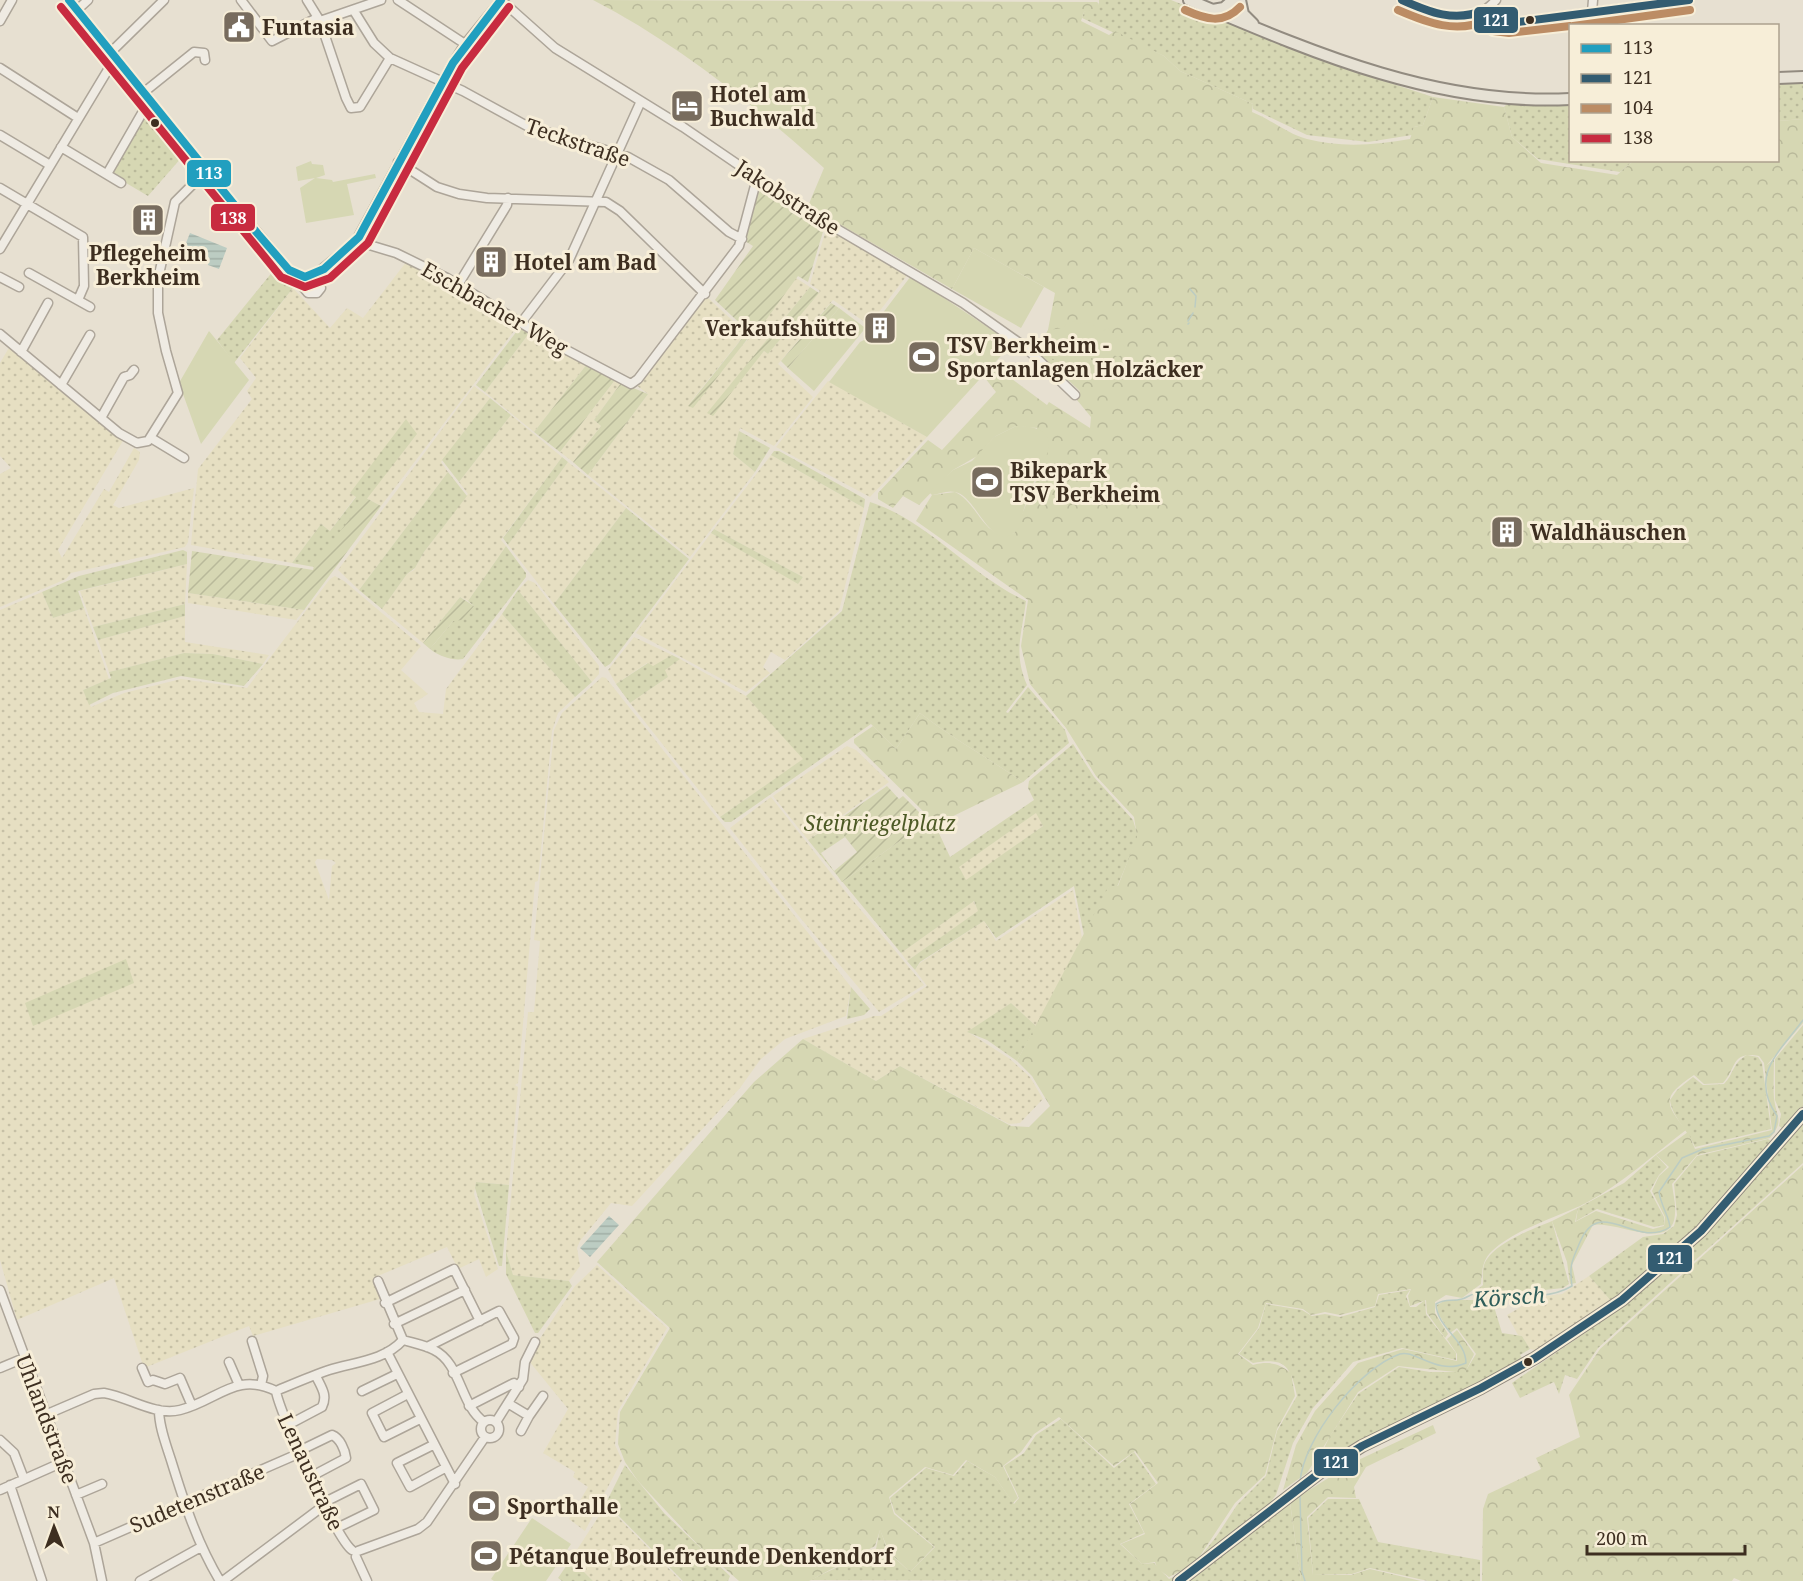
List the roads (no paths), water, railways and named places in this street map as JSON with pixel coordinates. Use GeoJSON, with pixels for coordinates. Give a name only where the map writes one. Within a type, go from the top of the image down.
{"type":"FeatureCollection","features":[{"type":"Feature","properties":{"kind":"main road"},"geometry":{"type":"LineString","coordinates":[[1189,0],[1366,70],[1414,84],[1494,98],[1569,99]]}},
{"type":"Feature","properties":{"kind":"main road"},"geometry":{"type":"LineString","coordinates":[[1212,10],[1224,8],[1233,0]]}},
{"type":"Feature","properties":{"kind":"main road"},"geometry":{"type":"LineString","coordinates":[[1230,17],[1233,0]]}},
{"type":"Feature","properties":{"kind":"main road"},"geometry":{"type":"LineString","coordinates":[[1230,17],[1234,15],[1240,0]]}},
{"type":"Feature","properties":{"kind":"main road"},"geometry":{"type":"LineString","coordinates":[[1240,0],[1243,14],[1255,27]]}},
{"type":"Feature","properties":{"kind":"main road"},"geometry":{"type":"LineString","coordinates":[[1779,78],[1803,78]]}},
{"type":"Feature","properties":{"kind":"main road"},"geometry":{"type":"LineString","coordinates":[[1179,1581],[1310,1478],[1362,1446],[1481,1388],[1535,1358],[1622,1300],[1701,1231],[1803,1114]]}},
{"type":"Feature","properties":{"kind":"street"},"geometry":{"type":"LineString","coordinates":[[1,15],[12,0]]}},
{"type":"Feature","properties":{"kind":"street"},"geometry":{"type":"LineString","coordinates":[[69,0],[206,171],[294,274],[305,291],[313,294],[321,288],[316,274]]}},
{"type":"Feature","properties":{"kind":"street"},"geometry":{"type":"LineString","coordinates":[[77,10],[88,0]]}},
{"type":"Feature","properties":{"kind":"street"},"geometry":{"type":"LineString","coordinates":[[0,249],[112,56],[164,0]]}},
{"type":"Feature","properties":{"kind":"street"},"geometry":{"type":"LineString","coordinates":[[241,0],[269,39],[275,40],[319,20],[354,11],[381,0]]}},
{"type":"Feature","properties":{"kind":"street"},"geometry":{"type":"LineString","coordinates":[[307,0],[319,20],[351,108],[360,107],[390,58]]}},
{"type":"Feature","properties":{"kind":"street"},"geometry":{"type":"LineString","coordinates":[[398,0],[465,44]]}},
{"type":"Feature","properties":{"kind":"street"},"geometry":{"type":"LineString","coordinates":[[294,274],[305,277],[316,274],[356,241],[465,44],[501,0]]}},
{"type":"Feature","properties":{"kind":"street","name":"Jakobstraße"},"geometry":{"type":"LineString","coordinates":[[501,0],[555,48],[641,101],[757,178],[963,303],[1025,347],[1075,395]]}},
{"type":"Feature","properties":{"kind":"street"},"geometry":{"type":"LineString","coordinates":[[1402,0],[1449,17],[1471,16],[1484,10],[1496,0]]}},
{"type":"Feature","properties":{"kind":"street"},"geometry":{"type":"LineString","coordinates":[[1592,12],[1593,0]]}},
{"type":"Feature","properties":{"kind":"street"},"geometry":{"type":"LineString","coordinates":[[1484,10],[1497,21],[1508,23],[1689,0]]}},
{"type":"Feature","properties":{"kind":"street","name":"Teckstraße"},"geometry":{"type":"LineString","coordinates":[[354,11],[374,43],[390,58],[443,81],[527,126],[618,153],[669,180],[729,232],[742,238]]}},
{"type":"Feature","properties":{"kind":"street"},"geometry":{"type":"LineString","coordinates":[[107,174],[146,97],[192,54],[201,52],[205,60]]}},
{"type":"Feature","properties":{"kind":"street"},"geometry":{"type":"LineString","coordinates":[[0,68],[78,118]]}},
{"type":"Feature","properties":{"kind":"street"},"geometry":{"type":"LineString","coordinates":[[521,323],[569,260],[641,101]]}},
{"type":"Feature","properties":{"kind":"street"},"geometry":{"type":"LineString","coordinates":[[0,135],[50,165]]}},
{"type":"Feature","properties":{"kind":"street"},"geometry":{"type":"LineString","coordinates":[[61,147],[121,183]]}},
{"type":"Feature","properties":{"kind":"street"},"geometry":{"type":"LineString","coordinates":[[398,162],[443,189],[466,195],[606,202],[620,211],[705,294],[742,238],[757,178]]}},
{"type":"Feature","properties":{"kind":"street"},"geometry":{"type":"LineString","coordinates":[[0,334],[122,435],[141,444],[151,438],[178,393],[158,313],[157,287],[161,259],[176,198],[206,171]]}},
{"type":"Feature","properties":{"kind":"street"},"geometry":{"type":"LineString","coordinates":[[0,188],[83,237],[84,286],[78,300]]}},
{"type":"Feature","properties":{"kind":"street"},"geometry":{"type":"LineString","coordinates":[[458,285],[506,207],[508,198]]}},
{"type":"Feature","properties":{"kind":"street","name":"Eschbacher Weg"},"geometry":{"type":"LineString","coordinates":[[356,241],[396,253],[458,285],[631,384],[638,379],[705,294]]}},
{"type":"Feature","properties":{"kind":"street"},"geometry":{"type":"LineString","coordinates":[[29,273],[90,307]]}},
{"type":"Feature","properties":{"kind":"street"},"geometry":{"type":"LineString","coordinates":[[0,276],[19,287]]}},
{"type":"Feature","properties":{"kind":"street"},"geometry":{"type":"LineString","coordinates":[[21,352],[48,303]]}},
{"type":"Feature","properties":{"kind":"street"},"geometry":{"type":"LineString","coordinates":[[61,385],[90,335]]}},
{"type":"Feature","properties":{"kind":"street"},"geometry":{"type":"LineString","coordinates":[[100,418],[124,377],[134,370]]}},
{"type":"Feature","properties":{"kind":"street"},"geometry":{"type":"LineString","coordinates":[[151,438],[184,458]]}},
{"type":"Feature","properties":{"kind":"street"},"geometry":{"type":"LineString","coordinates":[[385,1303],[454,1269],[480,1321]]}},
{"type":"Feature","properties":{"kind":"street"},"geometry":{"type":"LineString","coordinates":[[378,1281],[385,1303],[403,1340],[427,1347],[445,1358],[469,1406],[484,1422]]}},
{"type":"Feature","properties":{"kind":"street","name":"Uhlandstraße"},"geometry":{"type":"LineString","coordinates":[[0,1290],[3,1310],[24,1358],[94,1543],[102,1581]]}},
{"type":"Feature","properties":{"kind":"street"},"geometry":{"type":"LineString","coordinates":[[394,1324],[465,1290]]}},
{"type":"Feature","properties":{"kind":"street"},"geometry":{"type":"LineString","coordinates":[[427,1347],[499,1311],[513,1338],[512,1344],[453,1373]]}},
{"type":"Feature","properties":{"kind":"street"},"geometry":{"type":"LineString","coordinates":[[45,1415],[94,1394],[117,1395],[170,1412],[192,1406],[239,1385],[261,1385],[276,1391],[364,1362],[387,1352],[403,1340]]}},
{"type":"Feature","properties":{"kind":"street"},"geometry":{"type":"LineString","coordinates":[[252,1341],[263,1376],[261,1385]]}},
{"type":"Feature","properties":{"kind":"street"},"geometry":{"type":"LineString","coordinates":[[484,1422],[491,1420],[496,1422],[519,1387],[523,1379],[525,1362],[535,1342]]}},
{"type":"Feature","properties":{"kind":"street"},"geometry":{"type":"LineString","coordinates":[[387,1352],[454,1484]]}},
{"type":"Feature","properties":{"kind":"street"},"geometry":{"type":"LineString","coordinates":[[0,1368],[24,1358]]}},
{"type":"Feature","properties":{"kind":"street"},"geometry":{"type":"LineString","coordinates":[[229,1362],[239,1385]]}},
{"type":"Feature","properties":{"kind":"street"},"geometry":{"type":"LineString","coordinates":[[142,1368],[148,1382],[153,1380],[165,1384],[180,1378],[192,1406]]}},
{"type":"Feature","properties":{"kind":"street"},"geometry":{"type":"LineString","coordinates":[[362,1391],[397,1374]]}},
{"type":"Feature","properties":{"kind":"street"},"geometry":{"type":"LineString","coordinates":[[288,1425],[322,1407],[325,1402],[325,1394],[316,1376]]}},
{"type":"Feature","properties":{"kind":"street"},"geometry":{"type":"LineString","coordinates":[[469,1406],[514,1383],[519,1387]]}},
{"type":"Feature","properties":{"kind":"street","name":"Lenaustraße"},"geometry":{"type":"LineString","coordinates":[[276,1391],[300,1452],[337,1528],[355,1552],[418,1529],[427,1522],[485,1437],[493,1438],[498,1434],[499,1428],[496,1422]]}},
{"type":"Feature","properties":{"kind":"street"},"geometry":{"type":"LineString","coordinates":[[408,1394],[372,1413],[384,1437],[420,1419]]}},
{"type":"Feature","properties":{"kind":"street"},"geometry":{"type":"LineString","coordinates":[[521,1431],[543,1396]]}},
{"type":"Feature","properties":{"kind":"street"},"geometry":{"type":"LineString","coordinates":[[508,1404],[529,1416]]}},
{"type":"Feature","properties":{"kind":"street"},"geometry":{"type":"LineString","coordinates":[[159,1410],[162,1429],[185,1504],[201,1547],[222,1581],[326,1503],[361,1484],[374,1510],[337,1528]]}},
{"type":"Feature","properties":{"kind":"street"},"geometry":{"type":"LineString","coordinates":[[484,1422],[481,1429],[485,1437]]}},
{"type":"Feature","properties":{"kind":"street","name":"Sudetenstraße"},"geometry":{"type":"LineString","coordinates":[[94,1543],[300,1452],[332,1435],[337,1438],[346,1458],[312,1476]]}},
{"type":"Feature","properties":{"kind":"street"},"geometry":{"type":"LineString","coordinates":[[0,1440],[14,1453],[24,1479]]}},
{"type":"Feature","properties":{"kind":"street"},"geometry":{"type":"LineString","coordinates":[[433,1445],[397,1463],[410,1487],[444,1468]]}},
{"type":"Feature","properties":{"kind":"street"},"geometry":{"type":"LineString","coordinates":[[0,1490],[63,1462]]}},
{"type":"Feature","properties":{"kind":"street","name":"Uhlandstraße"},"geometry":{"type":"LineString","coordinates":[[76,1495],[102,1484]]}},
{"type":"Feature","properties":{"kind":"street"},"geometry":{"type":"LineString","coordinates":[[10,1485],[42,1581]]}},
{"type":"Feature","properties":{"kind":"street"},"geometry":{"type":"LineString","coordinates":[[140,1581],[201,1547]]}},
{"type":"Feature","properties":{"kind":"street"},"geometry":{"type":"LineString","coordinates":[[355,1552],[367,1581]]}},
{"type":"Feature","properties":{"kind":"waterway"},"geometry":{"type":"LineString","coordinates":[[1190,289],[1196,296],[1195,307]]}},
{"type":"Feature","properties":{"kind":"waterway"},"geometry":{"type":"LineString","coordinates":[[1188,321],[1193,313]]}},
{"type":"Feature","properties":{"kind":"waterway","name":"Körsch"},"geometry":{"type":"LineString","coordinates":[[1300,1482],[1303,1465],[1322,1426],[1351,1389],[1384,1362],[1406,1353],[1436,1365],[1455,1366],[1466,1363],[1461,1347],[1441,1320],[1436,1304],[1475,1294],[1537,1296],[1572,1286],[1572,1263],[1588,1229],[1598,1223],[1608,1222],[1644,1232],[1657,1232],[1670,1227],[1659,1192],[1682,1158],[1703,1149],[1769,1136],[1774,1132],[1777,1116],[1769,1101],[1766,1088],[1767,1075],[1777,1053],[1803,1020]]}},
{"type":"Feature","properties":{"kind":"waterway","name":"Körsch"},"geometry":{"type":"LineString","coordinates":[[1300,1496],[1302,1572],[1305,1581]]}},
{"type":"Feature","properties":{"kind":"place","name":"Funtasia"},"geometry":{"type":"Point","coordinates":[239,27]}},
{"type":"Feature","properties":{"kind":"place","name":"Hotel am Buchwald"},"geometry":{"type":"Point","coordinates":[687,106]}},
{"type":"Feature","properties":{"kind":"place","name":"Pflegeheim Berkheim"},"geometry":{"type":"Point","coordinates":[148,220]}},
{"type":"Feature","properties":{"kind":"place","name":"Hotel am Bad"},"geometry":{"type":"Point","coordinates":[491,262]}},
{"type":"Feature","properties":{"kind":"place","name":"Verkaufshütte"},"geometry":{"type":"Point","coordinates":[880,328]}},
{"type":"Feature","properties":{"kind":"place","name":"TSV Berkheim - Sportanlagen Holzäcker"},"geometry":{"type":"Point","coordinates":[924,357]}},
{"type":"Feature","properties":{"kind":"place","name":"Bikepark TSV Berkheim"},"geometry":{"type":"Point","coordinates":[987,482]}},
{"type":"Feature","properties":{"kind":"place","name":"Waldhäuschen"},"geometry":{"type":"Point","coordinates":[1507,532]}},
{"type":"Feature","properties":{"kind":"place","name":"Sporthalle"},"geometry":{"type":"Point","coordinates":[484,1506]}},
{"type":"Feature","properties":{"kind":"place","name":"Pétanque Boulefreunde Denkendorf"},"geometry":{"type":"Point","coordinates":[486,1556]}},
{"type":"Feature","properties":{"kind":"park label","name":"Steinriegelplatz"},"geometry":{"type":"Point","coordinates":[880,823]}}]}
